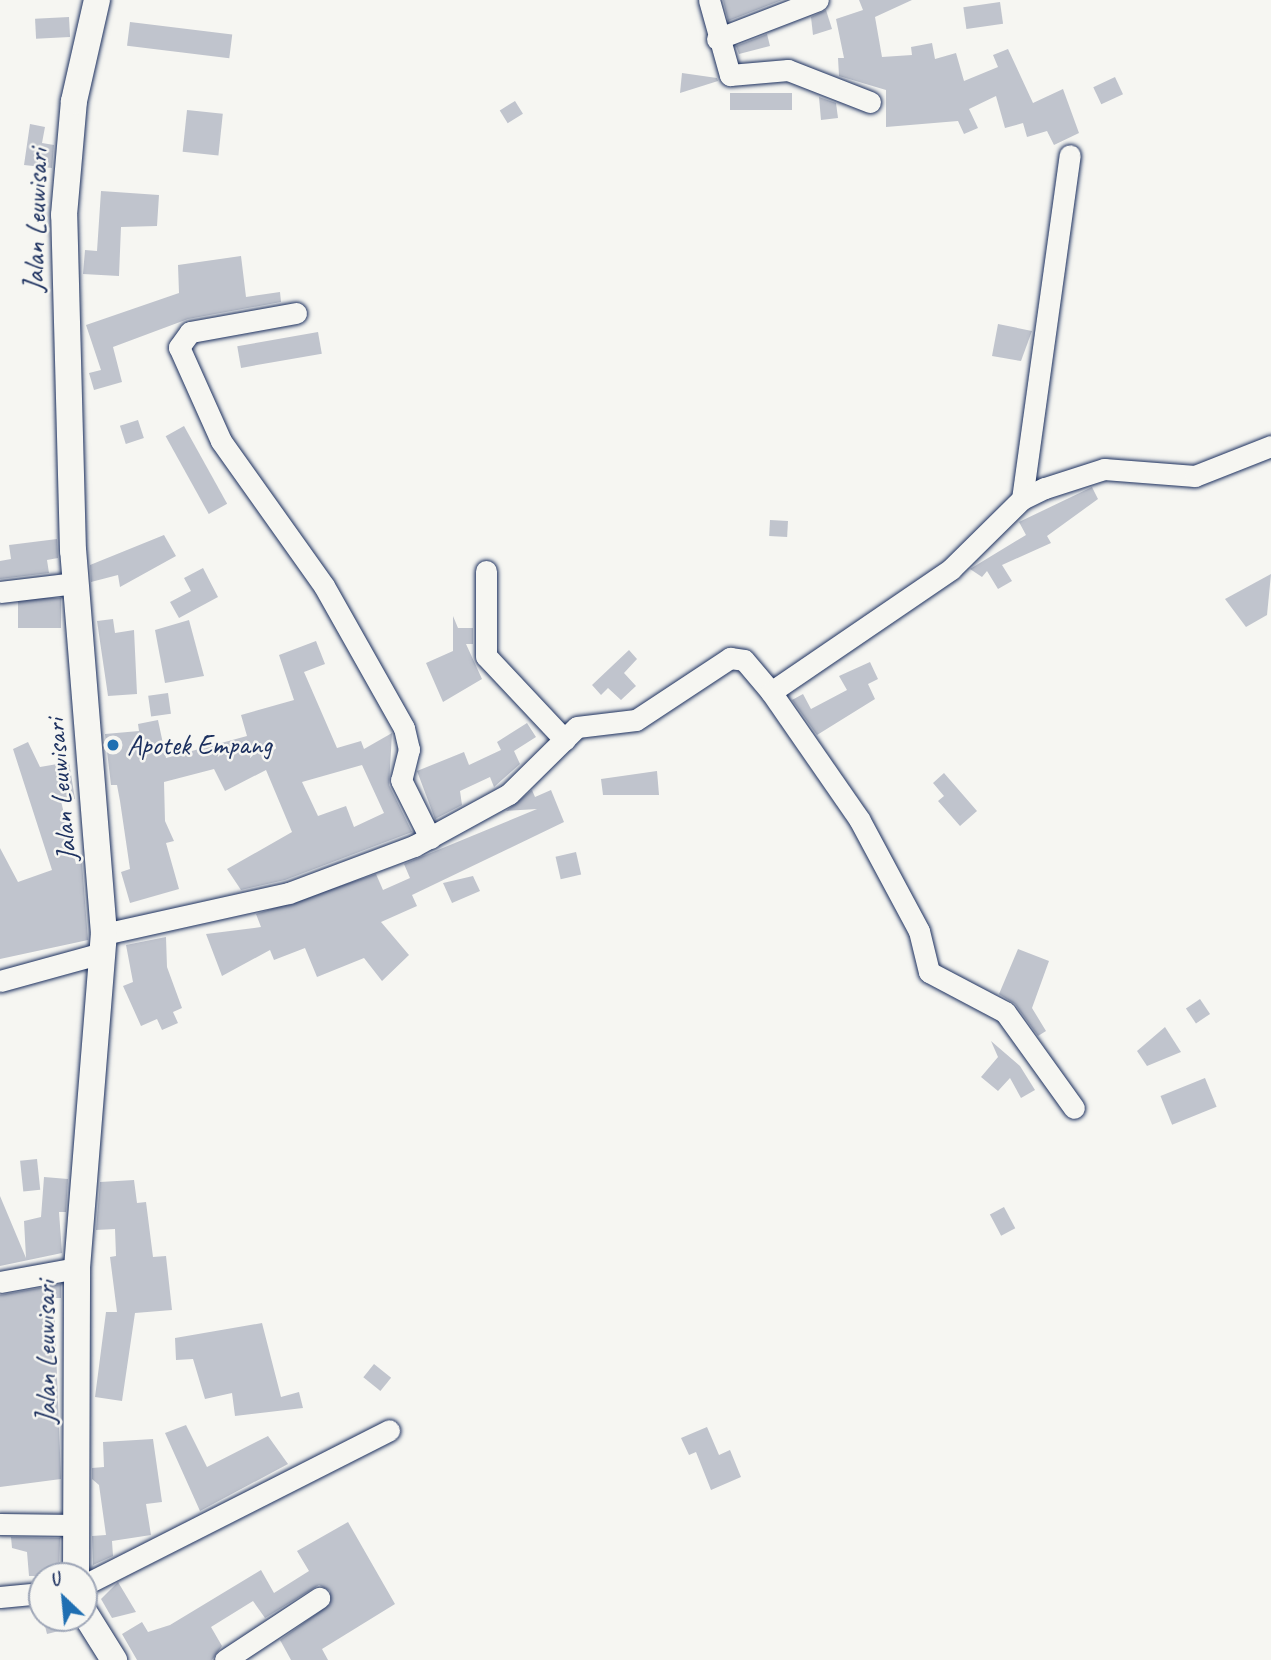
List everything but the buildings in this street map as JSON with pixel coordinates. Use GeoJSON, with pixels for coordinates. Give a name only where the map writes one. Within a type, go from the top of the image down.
{"type":"FeatureCollection","features":[{"type":"Feature","properties":{"kind":"main road","name":"Jalan Leuwisari"},"geometry":{"type":"LineString","coordinates":[[76,1562],[77,1268],[103,944],[75,583],[64,215],[74,102],[97,0]]}},
{"type":"Feature","properties":{"kind":"main road"},"geometry":{"type":"LineString","coordinates":[[96,1632],[114,1660]]}},
{"type":"Feature","properties":{"kind":"street"},"geometry":{"type":"LineString","coordinates":[[709,0],[717,39],[730,75],[788,70],[870,102]]}},
{"type":"Feature","properties":{"kind":"street"},"geometry":{"type":"LineString","coordinates":[[717,39],[818,0]]}},
{"type":"Feature","properties":{"kind":"street"},"geometry":{"type":"LineString","coordinates":[[1022,499],[1070,155]]}},
{"type":"Feature","properties":{"kind":"street"},"geometry":{"type":"LineString","coordinates":[[296,313],[190,332],[178,347],[221,441],[324,586],[404,728],[409,749],[401,780],[430,838]]}},
{"type":"Feature","properties":{"kind":"street"},"geometry":{"type":"LineString","coordinates":[[771,692],[951,569],[1022,499],[1104,469],[1195,477],[1271,446]]}},
{"type":"Feature","properties":{"kind":"street"},"geometry":{"type":"LineString","coordinates":[[486,571],[486,656],[565,740]]}},
{"type":"Feature","properties":{"kind":"street"},"geometry":{"type":"LineString","coordinates":[[0,592],[75,583]]}},
{"type":"Feature","properties":{"kind":"street"},"geometry":{"type":"LineString","coordinates":[[0,981],[103,944],[289,893],[430,838],[509,794],[565,740],[591,720],[636,720],[730,658],[744,660],[771,692],[859,819],[919,931],[929,972],[1005,1012],[1074,1108]]}},
{"type":"Feature","properties":{"kind":"street"},"geometry":{"type":"LineString","coordinates":[[0,1282],[77,1268]]}},
{"type":"Feature","properties":{"kind":"street"},"geometry":{"type":"LineString","coordinates":[[98,1578],[388,1430]]}},
{"type":"Feature","properties":{"kind":"street"},"geometry":{"type":"LineString","coordinates":[[0,1524],[75,1525]]}},
{"type":"Feature","properties":{"kind":"street"},"geometry":{"type":"LineString","coordinates":[[0,1597],[28,1594]]}},
{"type":"Feature","properties":{"kind":"street"},"geometry":{"type":"LineString","coordinates":[[225,1660],[319,1598]]}},
{"type":"Feature","properties":{"kind":"place","name":"Apotek Empang"},"geometry":{"type":"Point","coordinates":[113,745]}}]}
